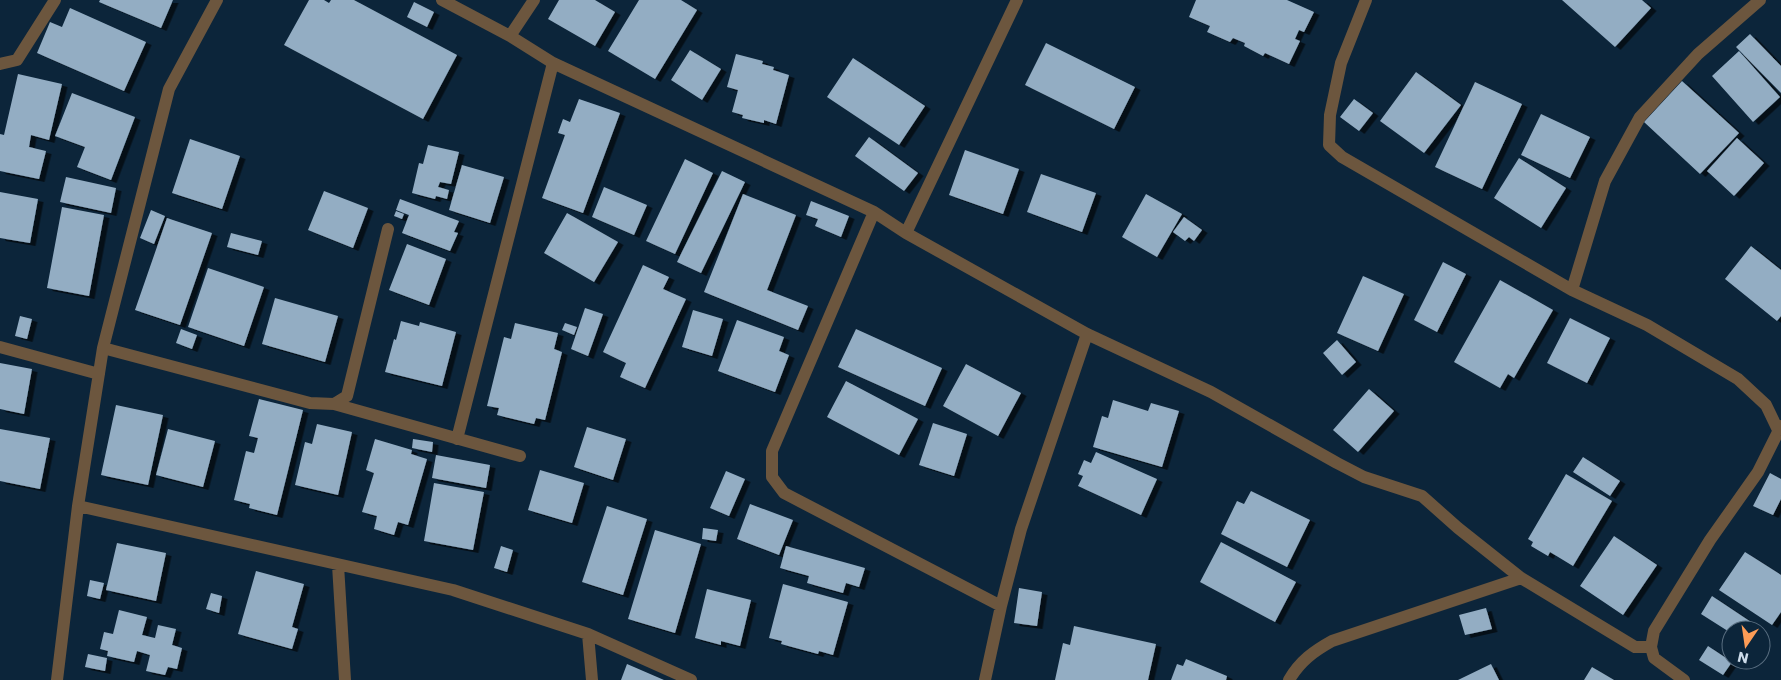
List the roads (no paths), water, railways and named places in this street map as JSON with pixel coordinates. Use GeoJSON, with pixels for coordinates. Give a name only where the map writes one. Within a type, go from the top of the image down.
{"type":"FeatureCollection","features":[{"type":"Feature","properties":{"kind":"street"},"geometry":{"type":"LineString","coordinates":[[0,64],[17,60],[55,0]]}},
{"type":"Feature","properties":{"kind":"street"},"geometry":{"type":"LineString","coordinates":[[57,680],[78,506],[103,348],[169,89],[217,0]]}},
{"type":"Feature","properties":{"kind":"street"},"geometry":{"type":"LineString","coordinates":[[442,0],[510,36],[553,64],[874,212],[906,233],[1087,334],[1211,392],[1364,477],[1422,496],[1458,528],[1521,578],[1635,646],[1651,648]]}},
{"type":"Feature","properties":{"kind":"street"},"geometry":{"type":"LineString","coordinates":[[510,36],[534,0]]}},
{"type":"Feature","properties":{"kind":"street"},"geometry":{"type":"LineString","coordinates":[[906,233],[1017,0]]}},
{"type":"Feature","properties":{"kind":"street"},"geometry":{"type":"LineString","coordinates":[[1366,0],[1341,64],[1330,115],[1328,145],[1342,157],[1572,290],[1647,325],[1738,379],[1766,405],[1780,428],[1758,472],[1710,540],[1654,631],[1651,648],[1654,658],[1677,678]]}},
{"type":"Feature","properties":{"kind":"street"},"geometry":{"type":"LineString","coordinates":[[1572,290],[1605,181],[1640,117],[1698,54],[1760,0]]}},
{"type":"Feature","properties":{"kind":"street"},"geometry":{"type":"LineString","coordinates":[[457,439],[553,64]]}},
{"type":"Feature","properties":{"kind":"street"},"geometry":{"type":"LineString","coordinates":[[874,212],[772,451],[772,476],[784,493],[1001,606]]}},
{"type":"Feature","properties":{"kind":"street"},"geometry":{"type":"LineString","coordinates":[[334,404],[347,396],[388,229]]}},
{"type":"Feature","properties":{"kind":"street"},"geometry":{"type":"LineString","coordinates":[[986,680],[1001,606],[1021,529],[1087,334]]}},
{"type":"Feature","properties":{"kind":"street"},"geometry":{"type":"LineString","coordinates":[[0,347],[99,374]]}},
{"type":"Feature","properties":{"kind":"street"},"geometry":{"type":"LineString","coordinates":[[103,348],[310,403],[334,404],[520,456]]}},
{"type":"Feature","properties":{"kind":"street"},"geometry":{"type":"LineString","coordinates":[[78,506],[453,590],[588,634],[691,680]]}},
{"type":"Feature","properties":{"kind":"street"},"geometry":{"type":"LineString","coordinates":[[338,564],[344,680]]}},
{"type":"Feature","properties":{"kind":"street"},"geometry":{"type":"LineString","coordinates":[[1289,680],[1310,654],[1332,641],[1521,578]]}},
{"type":"Feature","properties":{"kind":"street"},"geometry":{"type":"LineString","coordinates":[[588,634],[592,680]]}}]}
